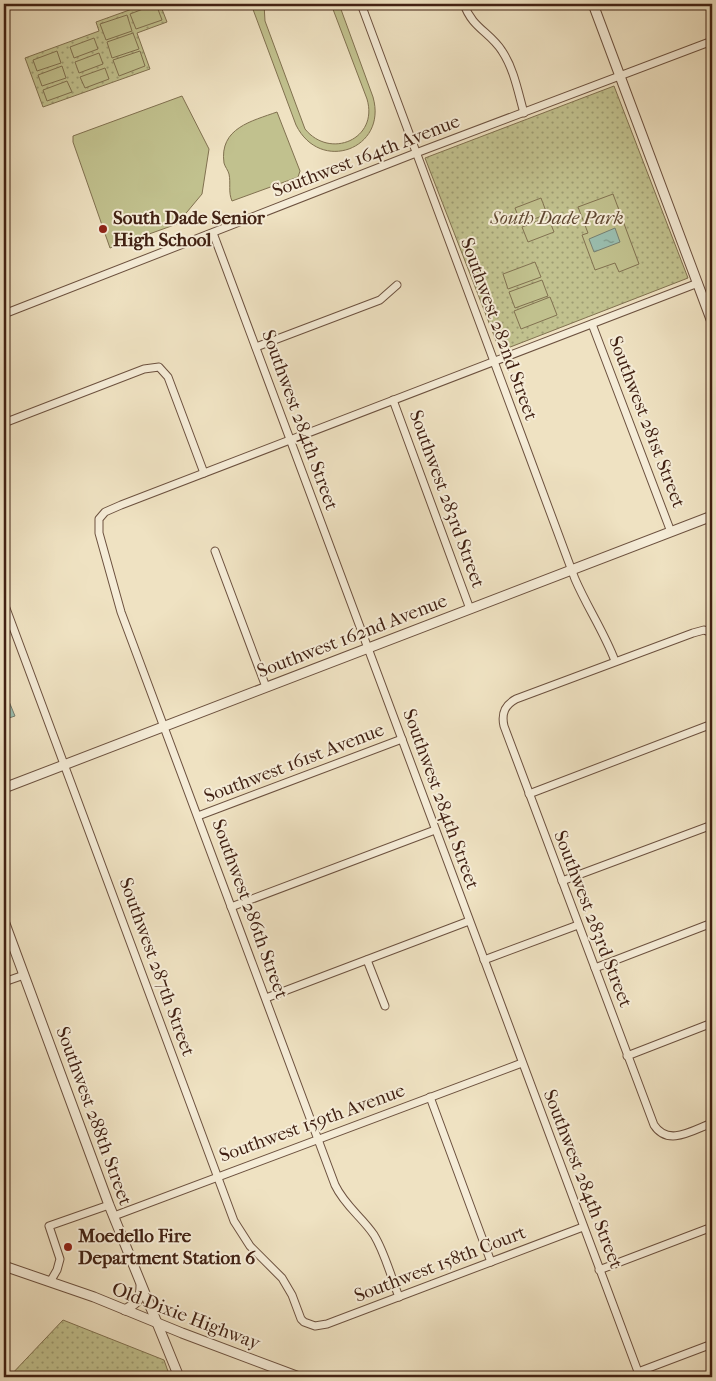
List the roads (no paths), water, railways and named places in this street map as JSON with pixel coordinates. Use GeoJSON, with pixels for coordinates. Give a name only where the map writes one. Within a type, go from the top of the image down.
{"type":"FeatureCollection","features":[{"type":"Feature","properties":{"kind":"street","name":"Southwest 282nd Street"},"geometry":{"type":"LineString","coordinates":[[360,4],[571,570],[587,605],[605,636],[615,661]]}},
{"type":"Feature","properties":{"kind":"street"},"geometry":{"type":"LineString","coordinates":[[464,4],[466,12],[478,28],[489,36],[502,50],[511,68],[524,113]]}},
{"type":"Feature","properties":{"kind":"street"},"geometry":{"type":"LineString","coordinates":[[593,4],[698,283],[710,310],[712,322]]}},
{"type":"Feature","properties":{"kind":"street","name":"Southwest 164th Avenue"},"geometry":{"type":"LineString","coordinates":[[4,314],[416,153],[712,42]]}},
{"type":"Feature","properties":{"kind":"street","name":"Southwest 284th Street"},"geometry":{"type":"LineString","coordinates":[[213,233],[639,1375]]}},
{"type":"Feature","properties":{"kind":"street"},"geometry":{"type":"LineString","coordinates":[[4,423],[144,369],[158,368],[168,377],[204,473],[698,283]]}},
{"type":"Feature","properties":{"kind":"street"},"geometry":{"type":"LineString","coordinates":[[256,347],[380,300],[397,285]]}},
{"type":"Feature","properties":{"kind":"street","name":"Southwest 281st Street"},"geometry":{"type":"LineString","coordinates":[[592,324],[670,532]]}},
{"type":"Feature","properties":{"kind":"street","name":"Southwest 283rd Street"},"geometry":{"type":"LineString","coordinates":[[393,400],[470,609]]}},
{"type":"Feature","properties":{"kind":"street","name":"Southwest 286th Street"},"geometry":{"type":"LineString","coordinates":[[204,473],[112,509],[99,519],[99,532],[115,595],[318,1139],[340,1195],[372,1233],[378,1243],[399,1297]]}},
{"type":"Feature","properties":{"kind":"street","name":"Southwest 162nd Avenue"},"geometry":{"type":"LineString","coordinates":[[4,788],[712,516]]}},
{"type":"Feature","properties":{"kind":"street"},"geometry":{"type":"LineString","coordinates":[[215,551],[266,687]]}},
{"type":"Feature","properties":{"kind":"street","name":"Southwest 287th Street"},"geometry":{"type":"LineString","coordinates":[[4,603],[238,1229],[250,1246],[282,1278],[292,1295],[301,1319],[308,1325]]}},
{"type":"Feature","properties":{"kind":"street"},"geometry":{"type":"LineString","coordinates":[[615,661],[693,633],[710,632]]}},
{"type":"Feature","properties":{"kind":"street","name":"Southwest 283rd Street"},"geometry":{"type":"LineString","coordinates":[[615,661],[516,699],[505,708],[502,717],[529,794],[654,1125],[660,1134],[664,1136],[680,1135],[712,1123]]}},
{"type":"Feature","properties":{"kind":"street"},"geometry":{"type":"LineString","coordinates":[[529,794],[712,724]]}},
{"type":"Feature","properties":{"kind":"street","name":"Southwest 161st Avenue"},"geometry":{"type":"LineString","coordinates":[[198,816],[402,739]]}},
{"type":"Feature","properties":{"kind":"street"},"geometry":{"type":"LineString","coordinates":[[562,881],[712,824]]}},
{"type":"Feature","properties":{"kind":"street"},"geometry":{"type":"LineString","coordinates":[[231,907],[435,830]]}},
{"type":"Feature","properties":{"kind":"street","name":"Southwest 288th Street"},"geometry":{"type":"LineString","coordinates":[[4,921],[109,1205],[179,1377]]}},
{"type":"Feature","properties":{"kind":"street"},"geometry":{"type":"LineString","coordinates":[[266,998],[469,921]]}},
{"type":"Feature","properties":{"kind":"street"},"geometry":{"type":"LineString","coordinates":[[595,968],[712,924]]}},
{"type":"Feature","properties":{"kind":"street"},"geometry":{"type":"LineString","coordinates":[[484,960],[578,925]]}},
{"type":"Feature","properties":{"kind":"street"},"geometry":{"type":"LineString","coordinates":[[367,960],[385,1006]]}},
{"type":"Feature","properties":{"kind":"street"},"geometry":{"type":"LineString","coordinates":[[4,982],[24,975]]}},
{"type":"Feature","properties":{"kind":"street"},"geometry":{"type":"LineString","coordinates":[[627,1056],[712,1023]]}},
{"type":"Feature","properties":{"kind":"street","name":"Southwest 159th Avenue"},"geometry":{"type":"LineString","coordinates":[[114,1216],[522,1062]]}},
{"type":"Feature","properties":{"kind":"street"},"geometry":{"type":"LineString","coordinates":[[430,1097],[491,1262]]}},
{"type":"Feature","properties":{"kind":"street"},"geometry":{"type":"LineString","coordinates":[[50,1282],[57,1270],[60,1259],[49,1226],[109,1205]]}},
{"type":"Feature","properties":{"kind":"street","name":"Southwest 158th Court"},"geometry":{"type":"LineString","coordinates":[[308,1325],[327,1324],[583,1227]]}},
{"type":"Feature","properties":{"kind":"street"},"geometry":{"type":"LineString","coordinates":[[599,1270],[712,1227]]}},
{"type":"Feature","properties":{"kind":"street","name":"Old Dixie Highway"},"geometry":{"type":"LineString","coordinates":[[4,1266],[299,1377]]}},
{"type":"Feature","properties":{"kind":"street"},"geometry":{"type":"LineString","coordinates":[[124,1310],[138,1301],[141,1295],[141,1281]]}},
{"type":"Feature","properties":{"kind":"street"},"geometry":{"type":"LineString","coordinates":[[639,1375],[712,1344]]}},
{"type":"Feature","properties":{"kind":"water"},"geometry":{"type":"Polygon","coordinates":[[[615,228],[620,242],[594,252],[589,239],[615,228]]]}},
{"type":"Feature","properties":{"kind":"water"},"geometry":{"type":"Polygon","coordinates":[[[8,699],[15,716],[6,719],[4,701],[8,699]]]}},
{"type":"Feature","properties":{"kind":"place","name":"South Dade Senior High School"},"geometry":{"type":"Point","coordinates":[103,229]}},
{"type":"Feature","properties":{"kind":"place","name":"Moedello Fire Department Station 6"},"geometry":{"type":"Point","coordinates":[68,1247]}},
{"type":"Feature","properties":{"kind":"park label","name":"South Dade Park"},"geometry":{"type":"Point","coordinates":[557,218]}}]}
